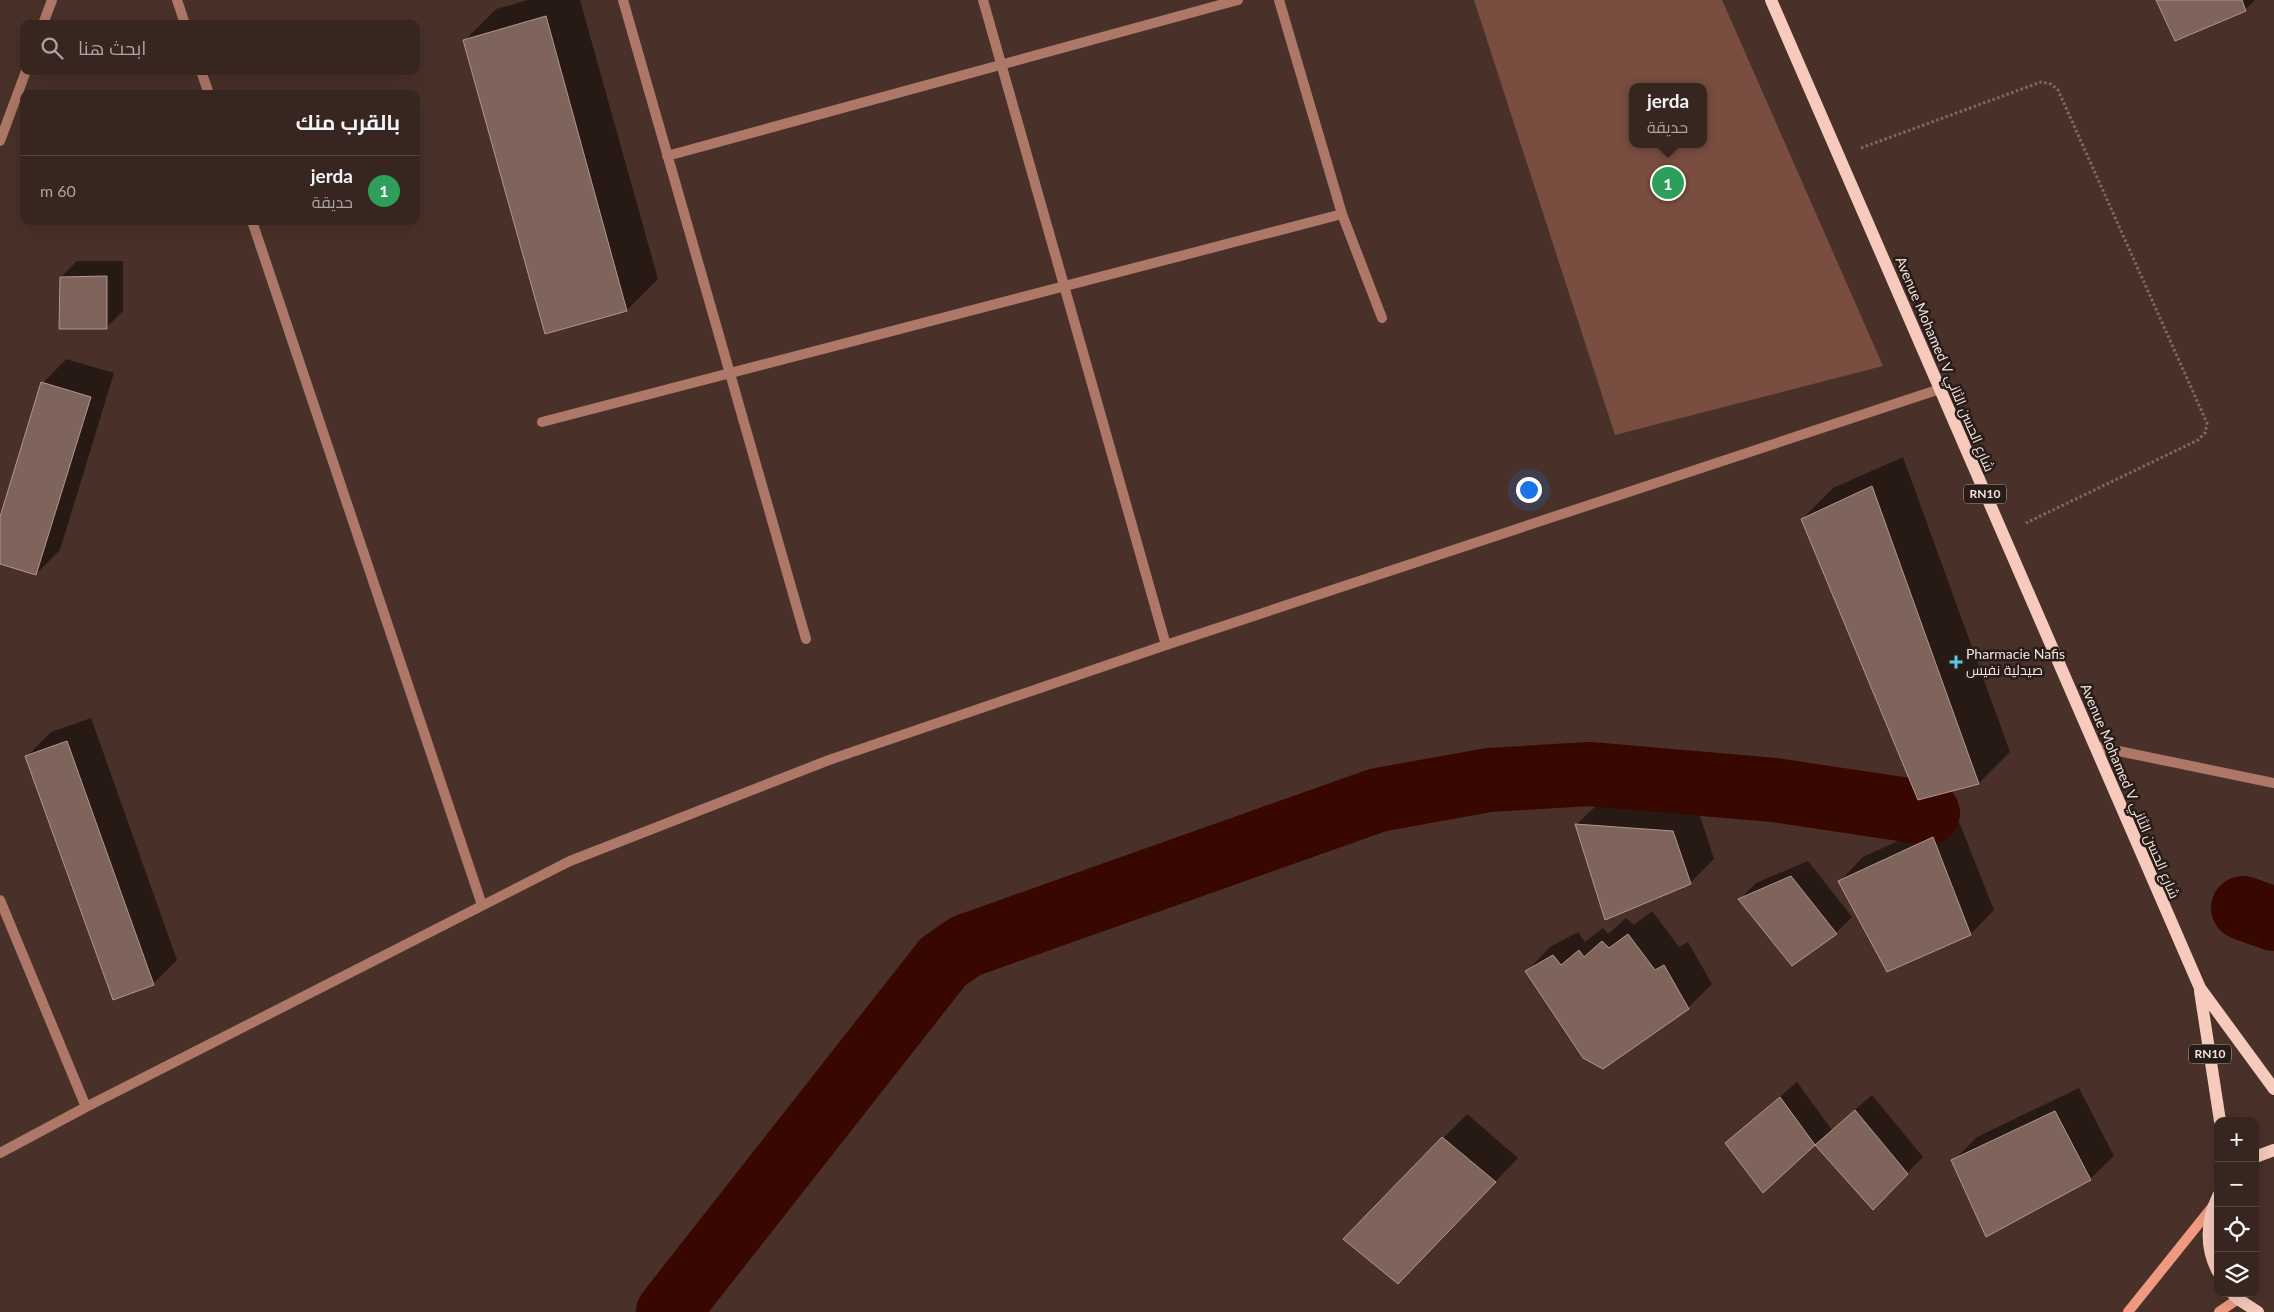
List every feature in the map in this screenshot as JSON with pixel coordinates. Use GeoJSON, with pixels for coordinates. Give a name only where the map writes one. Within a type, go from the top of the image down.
{"type":"FeatureCollection","features":[{"type":"Feature","properties":{"kind":"main road","name":"Avenue Mohamed V شارع الحسن الثاني"},"geometry":{"type":"LineString","coordinates":[[1771,0],[2200,988],[2274,1089]]}},
{"type":"Feature","properties":{"kind":"main road","name":"Avenue Mohamed V شارع الحسن الثاني"},"geometry":{"type":"LineString","coordinates":[[2200,988],[2219,1117]]}},
{"type":"Feature","properties":{"kind":"main road"},"geometry":{"type":"LineString","coordinates":[[2259,1156],[2274,1150]]}},
{"type":"Feature","properties":{"kind":"main road"},"geometry":{"type":"LineString","coordinates":[[2214,1206],[2208,1225],[2209,1246],[2214,1260]]}},
{"type":"Feature","properties":{"kind":"main road"},"geometry":{"type":"LineString","coordinates":[[2236,1297],[2258,1312]]}},
{"type":"Feature","properties":{"kind":"street"},"geometry":{"type":"LineString","coordinates":[[44,20],[52,0]]}},
{"type":"Feature","properties":{"kind":"street"},"geometry":{"type":"LineString","coordinates":[[177,0],[184,20]]}},
{"type":"Feature","properties":{"kind":"street"},"geometry":{"type":"LineString","coordinates":[[623,0],[806,639]]}},
{"type":"Feature","properties":{"kind":"street"},"geometry":{"type":"LineString","coordinates":[[983,0],[1166,645]]}},
{"type":"Feature","properties":{"kind":"street"},"geometry":{"type":"LineString","coordinates":[[667,156],[1238,0]]}},
{"type":"Feature","properties":{"kind":"street"},"geometry":{"type":"LineString","coordinates":[[1279,0],[1342,214],[1382,318]]}},
{"type":"Feature","properties":{"kind":"street"},"geometry":{"type":"LineString","coordinates":[[0,140],[24,75]]}},
{"type":"Feature","properties":{"kind":"street"},"geometry":{"type":"LineString","coordinates":[[202,75],[207,90]]}},
{"type":"Feature","properties":{"kind":"street"},"geometry":{"type":"LineString","coordinates":[[542,422],[1342,214]]}},
{"type":"Feature","properties":{"kind":"street"},"geometry":{"type":"LineString","coordinates":[[253,225],[482,905]]}},
{"type":"Feature","properties":{"kind":"street"},"geometry":{"type":"LineString","coordinates":[[0,1153],[86,1107],[570,862],[829,760],[1166,645],[1940,389]]}},
{"type":"Feature","properties":{"kind":"street"},"geometry":{"type":"LineString","coordinates":[[2094,746],[2274,783]]}},
{"type":"Feature","properties":{"kind":"street"},"geometry":{"type":"LineString","coordinates":[[0,900],[86,1107]]}},
{"type":"Feature","properties":{"kind":"street"},"geometry":{"type":"LineString","coordinates":[[2128,1312],[2214,1203]]}},
{"type":"Feature","properties":{"kind":"street"},"geometry":{"type":"LineString","coordinates":[[2219,1312],[2234,1297]]}},
{"type":"Feature","properties":{"kind":"path"},"geometry":{"type":"LineString","coordinates":[[1839,156],[2041,82],[2051,84],[2058,90],[2207,423],[2205,433],[2198,440],[2003,534]]}},
{"type":"Feature","properties":{"kind":"shaded area"},"geometry":{"type":"Polygon","coordinates":[[[1474,0],[1722,0],[1883,366],[1615,435],[1474,0]]]}},
{"type":"Feature","properties":{"kind":"building"},"geometry":{"type":"Polygon","coordinates":[[[2156,0],[2242,0],[2246,11],[2175,41],[2156,0]]]}},
{"type":"Feature","properties":{"kind":"building"},"geometry":{"type":"Polygon","coordinates":[[[546,16],[627,311],[545,334],[463,40],[546,16]]]}},
{"type":"Feature","properties":{"kind":"building"},"geometry":{"type":"Polygon","coordinates":[[[107,276],[107,329],[59,329],[60,277],[107,276]]]}},
{"type":"Feature","properties":{"kind":"building"},"geometry":{"type":"Polygon","coordinates":[[[41,382],[91,397],[36,575],[0,564],[0,517],[41,382]]]}},
{"type":"Feature","properties":{"kind":"building"},"geometry":{"type":"Polygon","coordinates":[[[1872,486],[1979,784],[1918,800],[1801,519],[1872,486]]]}},
{"type":"Feature","properties":{"kind":"building"},"geometry":{"type":"Polygon","coordinates":[[[67,741],[154,985],[113,1000],[25,756],[67,741]]]}},
{"type":"Feature","properties":{"kind":"building"},"geometry":{"type":"Polygon","coordinates":[[[1575,824],[1673,831],[1691,884],[1605,920],[1575,824]]]}},
{"type":"Feature","properties":{"kind":"building"},"geometry":{"type":"Polygon","coordinates":[[[1933,837],[1971,935],[1887,972],[1838,881],[1933,837]]]}},
{"type":"Feature","properties":{"kind":"building"},"geometry":{"type":"Polygon","coordinates":[[[1791,876],[1837,934],[1792,966],[1738,899],[1791,876]]]}},
{"type":"Feature","properties":{"kind":"building"},"geometry":{"type":"Polygon","coordinates":[[[1628,934],[1655,970],[1664,965],[1689,1009],[1603,1069],[1583,1058],[1525,971],[1553,955],[1561,965],[1579,950],[1584,957],[1602,941],[1609,948],[1628,934]]]}},
{"type":"Feature","properties":{"kind":"building"},"geometry":{"type":"Polygon","coordinates":[[[1780,1097],[1815,1145],[1763,1193],[1725,1143],[1780,1097]]]}},
{"type":"Feature","properties":{"kind":"building"},"geometry":{"type":"Polygon","coordinates":[[[1855,1110],[1908,1174],[1873,1210],[1815,1145],[1855,1110]]]}},
{"type":"Feature","properties":{"kind":"building"},"geometry":{"type":"Polygon","coordinates":[[[2055,1111],[2091,1180],[1986,1237],[1951,1160],[2055,1111]]]}},
{"type":"Feature","properties":{"kind":"building"},"geometry":{"type":"Polygon","coordinates":[[[1442,1137],[1496,1182],[1398,1284],[1343,1239],[1442,1137]]]}},
{"type":"Feature","properties":{"kind":"waterway"},"geometry":{"type":"LineString","coordinates":[[668,1312],[943,962],[966,946],[1378,800],[1489,780],[1589,774],[1774,790],[1928,813]]}},
{"type":"Feature","properties":{"kind":"waterway"},"geometry":{"type":"LineString","coordinates":[[2243,908],[2274,919]]}},
{"type":"Feature","properties":{"kind":"place","name":"jerda"},"geometry":{"type":"Point","coordinates":[1668,183]}},
{"type":"Feature","properties":{"kind":"place","name":"Pharmacie Nafis صيدلية نفيس"},"geometry":{"type":"Point","coordinates":[1956,662]}}]}
